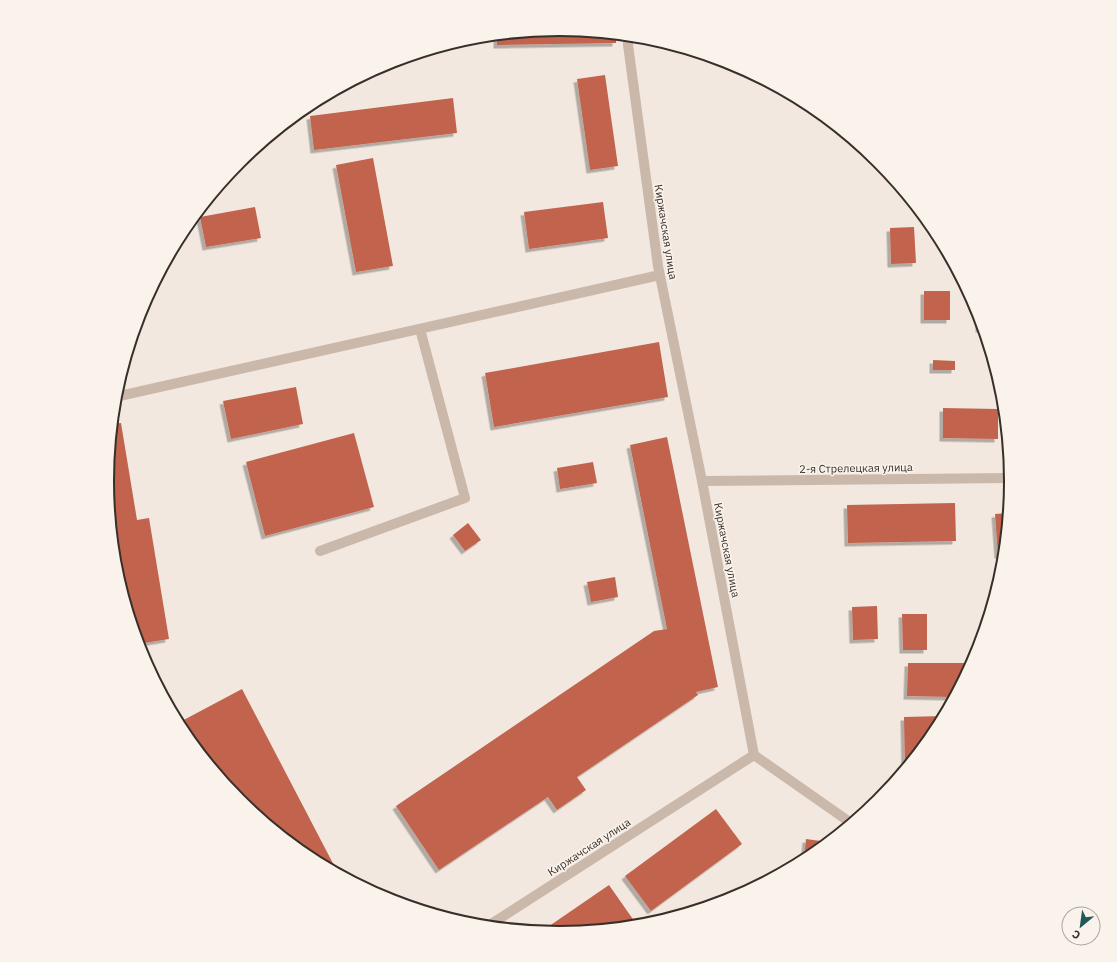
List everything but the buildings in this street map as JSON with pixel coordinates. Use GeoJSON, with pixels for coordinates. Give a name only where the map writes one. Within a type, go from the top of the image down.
{"type":"FeatureCollection","features":[{"type":"Feature","properties":{"kind":"street","name":"Киржачская улица"},"geometry":{"type":"LineString","coordinates":[[495,921],[754,755],[702,482],[660,275],[628,42]]}},
{"type":"Feature","properties":{"kind":"street"},"geometry":{"type":"LineString","coordinates":[[122,395],[660,275]]}},
{"type":"Feature","properties":{"kind":"street"},"geometry":{"type":"LineString","coordinates":[[320,551],[464,498],[420,329]]}},
{"type":"Feature","properties":{"kind":"street","name":"2-я Стрелецкая улица"},"geometry":{"type":"LineString","coordinates":[[702,482],[1004,478]]}},
{"type":"Feature","properties":{"kind":"street"},"geometry":{"type":"LineString","coordinates":[[754,755],[847,820]]}}]}
